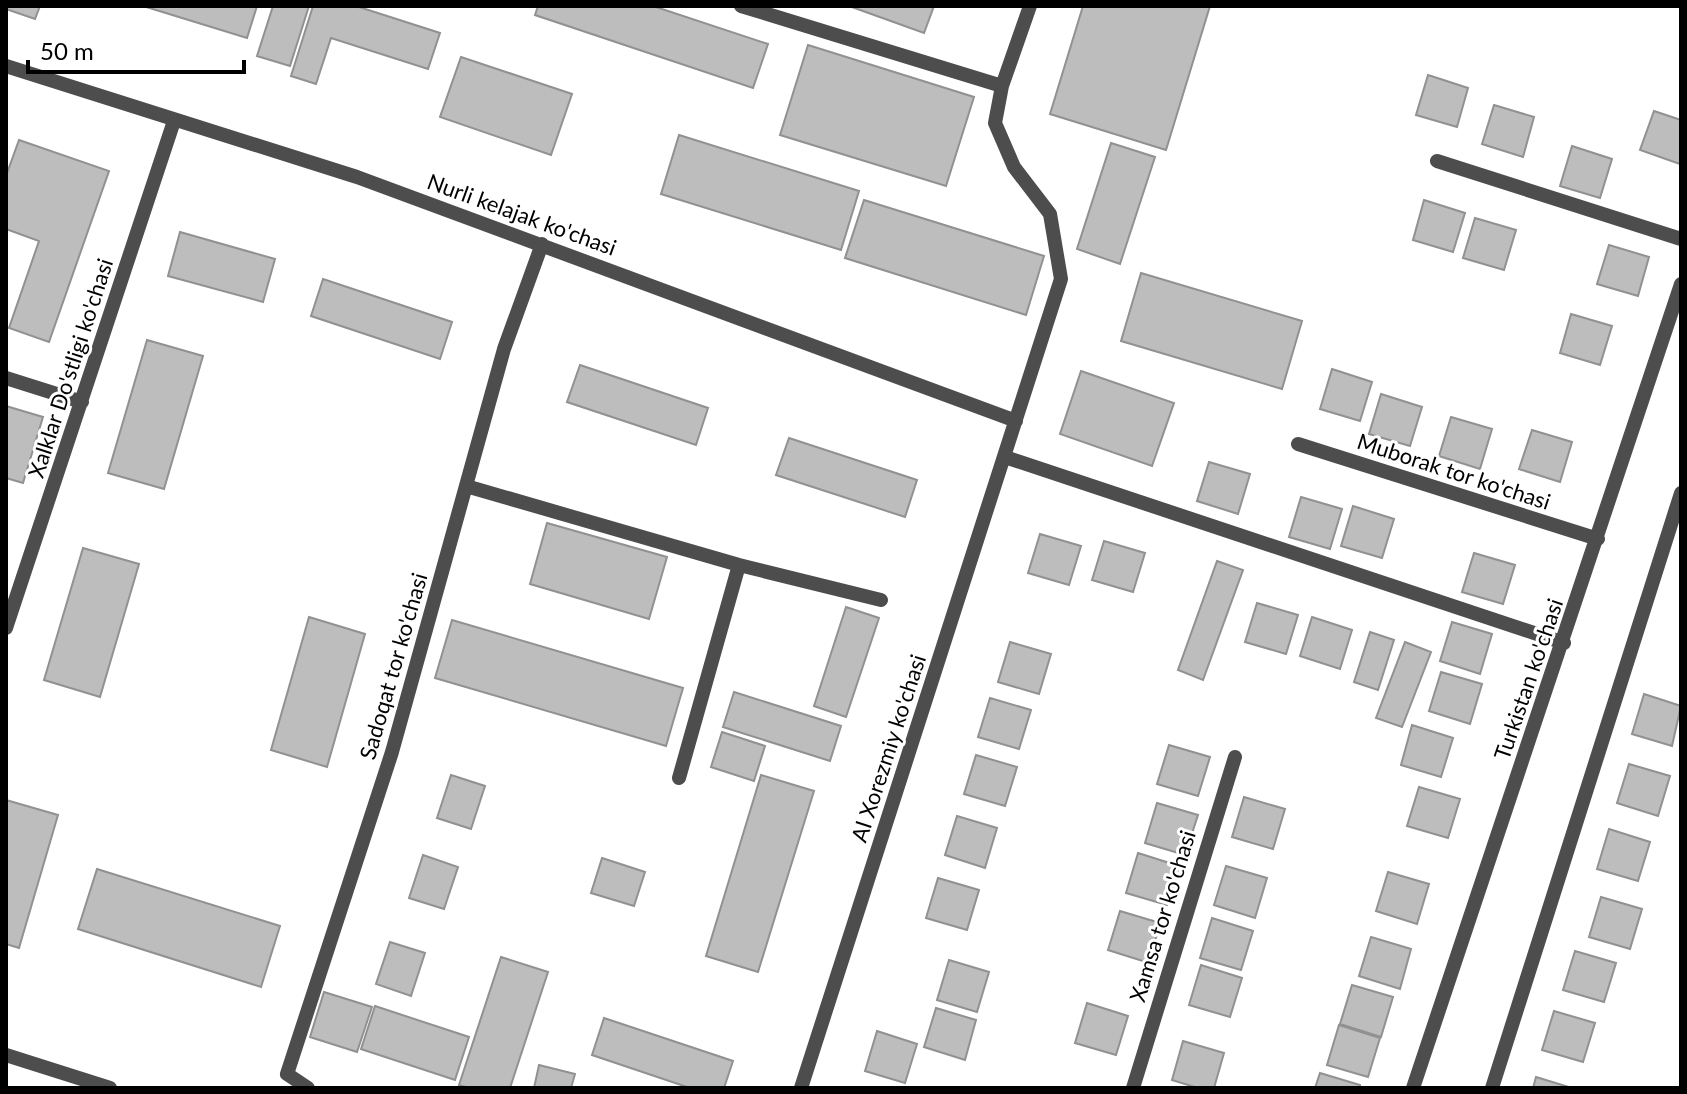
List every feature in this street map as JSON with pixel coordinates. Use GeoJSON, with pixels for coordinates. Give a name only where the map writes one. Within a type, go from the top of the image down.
{"type":"FeatureCollection","features":[{"type":"Feature","properties":{"kind":"street"},"geometry":{"type":"LineString","coordinates":[[741,6],[1002,86]]}},
{"type":"Feature","properties":{"kind":"street","name":"Al Xorezmiy ko'chasi"},"geometry":{"type":"LineString","coordinates":[[801,1088],[1061,279],[1050,214],[1014,167],[995,123],[1002,86],[1030,6]]}},
{"type":"Feature","properties":{"kind":"street","name":"Nurli kelajak ko'chasi"},"geometry":{"type":"LineString","coordinates":[[6,66],[357,177],[1016,421]]}},
{"type":"Feature","properties":{"kind":"street","name":"Xalklar Do'stligi ko'chasi"},"geometry":{"type":"LineString","coordinates":[[6,628],[174,121]]}},
{"type":"Feature","properties":{"kind":"street"},"geometry":{"type":"LineString","coordinates":[[1437,161],[1681,239]]}},
{"type":"Feature","properties":{"kind":"street","name":"Sadoqat tor ko'chasi"},"geometry":{"type":"LineString","coordinates":[[308,1088],[287,1074],[392,752],[504,349],[542,244]]}},
{"type":"Feature","properties":{"kind":"street","name":"Turkistan ko'chasi"},"geometry":{"type":"LineString","coordinates":[[1413,1088],[1564,643],[1681,284]]}},
{"type":"Feature","properties":{"kind":"street"},"geometry":{"type":"LineString","coordinates":[[6,378],[82,402]]}},
{"type":"Feature","properties":{"kind":"street","name":"Muborak tor ko'chasi"},"geometry":{"type":"LineString","coordinates":[[1298,444],[1598,539]]}},
{"type":"Feature","properties":{"kind":"street"},"geometry":{"type":"LineString","coordinates":[[1005,457],[1564,643]]}},
{"type":"Feature","properties":{"kind":"street"},"geometry":{"type":"LineString","coordinates":[[466,486],[739,565],[881,600]]}},
{"type":"Feature","properties":{"kind":"street"},"geometry":{"type":"LineString","coordinates":[[1492,1088],[1681,493]]}},
{"type":"Feature","properties":{"kind":"street"},"geometry":{"type":"LineString","coordinates":[[679,778],[739,565]]}},
{"type":"Feature","properties":{"kind":"street","name":"Xamsa tor ko'chasi"},"geometry":{"type":"LineString","coordinates":[[1133,1088],[1235,757]]}},
{"type":"Feature","properties":{"kind":"street"},"geometry":{"type":"LineString","coordinates":[[6,1055],[110,1088]]}},
{"type":"Feature","properties":{"kind":"building"},"geometry":{"type":"Polygon","coordinates":[[[6,6],[40,6],[35,19],[6,9],[6,6]]]}},
{"type":"Feature","properties":{"kind":"building"},"geometry":{"type":"Polygon","coordinates":[[[143,6],[257,6],[247,38],[143,6]]]}},
{"type":"Feature","properties":{"kind":"building"},"geometry":{"type":"Polygon","coordinates":[[[273,6],[309,6],[290,66],[257,56],[273,6]]]}},
{"type":"Feature","properties":{"kind":"building"},"geometry":{"type":"Polygon","coordinates":[[[313,6],[356,6],[440,33],[428,69],[331,38],[316,84],[291,76],[313,6]]]}},
{"type":"Feature","properties":{"kind":"building"},"geometry":{"type":"Polygon","coordinates":[[[538,6],[653,6],[768,44],[753,88],[535,15],[538,6]]]}},
{"type":"Feature","properties":{"kind":"building"},"geometry":{"type":"Polygon","coordinates":[[[849,6],[934,6],[924,33],[849,6]]]}},
{"type":"Feature","properties":{"kind":"building"},"geometry":{"type":"Polygon","coordinates":[[[1083,6],[1210,6],[1166,150],[1050,114],[1083,6]]]}},
{"type":"Feature","properties":{"kind":"building"},"geometry":{"type":"Polygon","coordinates":[[[808,45],[974,97],[946,186],[780,135],[808,45]]]}},
{"type":"Feature","properties":{"kind":"building"},"geometry":{"type":"Polygon","coordinates":[[[461,57],[572,94],[551,155],[440,117],[461,57]]]}},
{"type":"Feature","properties":{"kind":"building"},"geometry":{"type":"Polygon","coordinates":[[[1428,75],[1468,88],[1457,127],[1416,115],[1428,75]]]}},
{"type":"Feature","properties":{"kind":"building"},"geometry":{"type":"Polygon","coordinates":[[[1494,105],[1534,117],[1523,157],[1482,144],[1494,105]]]}},
{"type":"Feature","properties":{"kind":"building"},"geometry":{"type":"Polygon","coordinates":[[[1654,111],[1681,120],[1680,164],[1640,150],[1654,111]]]}},
{"type":"Feature","properties":{"kind":"building"},"geometry":{"type":"Polygon","coordinates":[[[679,135],[859,191],[841,250],[661,194],[679,135]]]}},
{"type":"Feature","properties":{"kind":"building"},"geometry":{"type":"Polygon","coordinates":[[[19,140],[109,171],[49,342],[9,328],[39,241],[6,229],[6,176],[19,140]]]}},
{"type":"Feature","properties":{"kind":"building"},"geometry":{"type":"Polygon","coordinates":[[[1111,143],[1155,157],[1120,264],[1077,249],[1111,143]]]}},
{"type":"Feature","properties":{"kind":"building"},"geometry":{"type":"Polygon","coordinates":[[[1572,146],[1612,159],[1600,198],[1560,186],[1572,146]]]}},
{"type":"Feature","properties":{"kind":"building"},"geometry":{"type":"Polygon","coordinates":[[[864,200],[1044,256],[1026,315],[845,258],[864,200]]]}},
{"type":"Feature","properties":{"kind":"building"},"geometry":{"type":"Polygon","coordinates":[[[1424,200],[1465,213],[1453,252],[1413,240],[1424,200]]]}},
{"type":"Feature","properties":{"kind":"building"},"geometry":{"type":"Polygon","coordinates":[[[1475,218],[1516,230],[1504,270],[1463,258],[1475,218]]]}},
{"type":"Feature","properties":{"kind":"building"},"geometry":{"type":"Polygon","coordinates":[[[180,232],[275,259],[263,302],[168,276],[180,232]]]}},
{"type":"Feature","properties":{"kind":"building"},"geometry":{"type":"Polygon","coordinates":[[[1609,245],[1649,257],[1638,296],[1597,284],[1609,245]]]}},
{"type":"Feature","properties":{"kind":"building"},"geometry":{"type":"Polygon","coordinates":[[[1141,273],[1302,321],[1282,389],[1121,341],[1141,273]]]}},
{"type":"Feature","properties":{"kind":"building"},"geometry":{"type":"Polygon","coordinates":[[[323,279],[452,322],[440,359],[311,316],[323,279]]]}},
{"type":"Feature","properties":{"kind":"building"},"geometry":{"type":"Polygon","coordinates":[[[1571,314],[1612,326],[1600,365],[1560,353],[1571,314]]]}},
{"type":"Feature","properties":{"kind":"building"},"geometry":{"type":"Polygon","coordinates":[[[147,340],[203,356],[164,489],[108,473],[147,340]]]}},
{"type":"Feature","properties":{"kind":"building"},"geometry":{"type":"Polygon","coordinates":[[[580,365],[708,408],[696,445],[567,402],[580,365]]]}},
{"type":"Feature","properties":{"kind":"building"},"geometry":{"type":"Polygon","coordinates":[[[1332,369],[1372,382],[1360,421],[1320,409],[1332,369]]]}},
{"type":"Feature","properties":{"kind":"building"},"geometry":{"type":"Polygon","coordinates":[[[1081,371],[1174,403],[1152,466],[1060,434],[1081,371]]]}},
{"type":"Feature","properties":{"kind":"building"},"geometry":{"type":"Polygon","coordinates":[[[1381,394],[1422,407],[1410,446],[1369,434],[1381,394]]]}},
{"type":"Feature","properties":{"kind":"building"},"geometry":{"type":"Polygon","coordinates":[[[6,406],[43,417],[23,483],[6,478],[6,406]]]}},
{"type":"Feature","properties":{"kind":"building"},"geometry":{"type":"Polygon","coordinates":[[[1451,417],[1492,429],[1480,469],[1439,456],[1451,417]]]}},
{"type":"Feature","properties":{"kind":"building"},"geometry":{"type":"Polygon","coordinates":[[[1532,430],[1572,442],[1560,482],[1519,469],[1532,430]]]}},
{"type":"Feature","properties":{"kind":"building"},"geometry":{"type":"Polygon","coordinates":[[[789,438],[917,480],[905,517],[776,475],[789,438]]]}},
{"type":"Feature","properties":{"kind":"building"},"geometry":{"type":"Polygon","coordinates":[[[1209,462],[1250,474],[1238,514],[1197,501],[1209,462]]]}},
{"type":"Feature","properties":{"kind":"building"},"geometry":{"type":"Polygon","coordinates":[[[1301,497],[1342,509],[1330,549],[1289,537],[1301,497]]]}},
{"type":"Feature","properties":{"kind":"building"},"geometry":{"type":"Polygon","coordinates":[[[1353,506],[1394,519],[1382,558],[1341,546],[1353,506]]]}},
{"type":"Feature","properties":{"kind":"building"},"geometry":{"type":"Polygon","coordinates":[[[547,523],[667,557],[649,619],[530,584],[547,523]]]}},
{"type":"Feature","properties":{"kind":"building"},"geometry":{"type":"Polygon","coordinates":[[[1040,534],[1081,546],[1069,585],[1028,573],[1040,534]]]}},
{"type":"Feature","properties":{"kind":"building"},"geometry":{"type":"Polygon","coordinates":[[[1104,541],[1145,553],[1133,592],[1092,580],[1104,541]]]}},
{"type":"Feature","properties":{"kind":"building"},"geometry":{"type":"Polygon","coordinates":[[[83,548],[139,564],[100,697],[44,680],[83,548]]]}},
{"type":"Feature","properties":{"kind":"building"},"geometry":{"type":"Polygon","coordinates":[[[1474,553],[1515,565],[1503,604],[1462,592],[1474,553]]]}},
{"type":"Feature","properties":{"kind":"building"},"geometry":{"type":"Polygon","coordinates":[[[1217,561],[1243,570],[1203,680],[1178,670],[1217,561]]]}},
{"type":"Feature","properties":{"kind":"building"},"geometry":{"type":"Polygon","coordinates":[[[1257,603],[1298,615],[1286,654],[1245,642],[1257,603]]]}},
{"type":"Feature","properties":{"kind":"building"},"geometry":{"type":"Polygon","coordinates":[[[846,607],[879,618],[846,717],[814,706],[846,607]]]}},
{"type":"Feature","properties":{"kind":"building"},"geometry":{"type":"Polygon","coordinates":[[[309,617],[365,634],[327,767],[271,750],[309,617]]]}},
{"type":"Feature","properties":{"kind":"building"},"geometry":{"type":"Polygon","coordinates":[[[1312,617],[1352,630],[1340,669],[1300,656],[1312,617]]]}},
{"type":"Feature","properties":{"kind":"building"},"geometry":{"type":"Polygon","coordinates":[[[452,620],[683,688],[666,746],[435,678],[452,620]]]}},
{"type":"Feature","properties":{"kind":"building"},"geometry":{"type":"Polygon","coordinates":[[[1452,622],[1492,634],[1480,674],[1440,661],[1452,622]]]}},
{"type":"Feature","properties":{"kind":"building"},"geometry":{"type":"Polygon","coordinates":[[[1370,632],[1394,640],[1378,690],[1354,682],[1370,632]]]}},
{"type":"Feature","properties":{"kind":"building"},"geometry":{"type":"Polygon","coordinates":[[[1010,642],[1051,654],[1039,694],[998,682],[1010,642]]]}},
{"type":"Feature","properties":{"kind":"building"},"geometry":{"type":"Polygon","coordinates":[[[1405,642],[1431,652],[1402,727],[1376,718],[1405,642]]]}},
{"type":"Feature","properties":{"kind":"building"},"geometry":{"type":"Polygon","coordinates":[[[1441,672],[1482,684],[1470,724],[1429,711],[1441,672]]]}},
{"type":"Feature","properties":{"kind":"building"},"geometry":{"type":"Polygon","coordinates":[[[734,692],[841,726],[830,761],[723,727],[734,692]]]}},
{"type":"Feature","properties":{"kind":"building"},"geometry":{"type":"Polygon","coordinates":[[[1644,694],[1681,706],[1672,746],[1632,734],[1644,694]]]}},
{"type":"Feature","properties":{"kind":"building"},"geometry":{"type":"Polygon","coordinates":[[[990,698],[1031,710],[1019,749],[978,737],[990,698]]]}},
{"type":"Feature","properties":{"kind":"building"},"geometry":{"type":"Polygon","coordinates":[[[1412,725],[1453,738],[1441,777],[1401,765],[1412,725]]]}},
{"type":"Feature","properties":{"kind":"building"},"geometry":{"type":"Polygon","coordinates":[[[722,732],[765,746],[754,781],[711,767],[722,732]]]}},
{"type":"Feature","properties":{"kind":"building"},"geometry":{"type":"Polygon","coordinates":[[[1169,745],[1210,757],[1198,796],[1157,784],[1169,745]]]}},
{"type":"Feature","properties":{"kind":"building"},"geometry":{"type":"Polygon","coordinates":[[[976,755],[1017,767],[1005,806],[964,794],[976,755]]]}},
{"type":"Feature","properties":{"kind":"building"},"geometry":{"type":"Polygon","coordinates":[[[1629,764],[1670,776],[1658,816],[1617,803],[1629,764]]]}},
{"type":"Feature","properties":{"kind":"building"},"geometry":{"type":"Polygon","coordinates":[[[451,775],[485,786],[471,829],[437,818],[451,775]]]}},
{"type":"Feature","properties":{"kind":"building"},"geometry":{"type":"Polygon","coordinates":[[[761,775],[814,791],[758,972],[706,956],[761,775]]]}},
{"type":"Feature","properties":{"kind":"building"},"geometry":{"type":"Polygon","coordinates":[[[1419,787],[1460,799],[1448,838],[1407,826],[1419,787]]]}},
{"type":"Feature","properties":{"kind":"building"},"geometry":{"type":"Polygon","coordinates":[[[1244,797],[1285,809],[1273,849],[1232,837],[1244,797]]]}},
{"type":"Feature","properties":{"kind":"building"},"geometry":{"type":"Polygon","coordinates":[[[6,800],[58,815],[19,948],[6,944],[6,800]]]}},
{"type":"Feature","properties":{"kind":"building"},"geometry":{"type":"Polygon","coordinates":[[[1157,803],[1198,815],[1185,855],[1145,843],[1157,803]]]}},
{"type":"Feature","properties":{"kind":"building"},"geometry":{"type":"Polygon","coordinates":[[[957,816],[997,828],[985,868],[945,855],[957,816]]]}},
{"type":"Feature","properties":{"kind":"building"},"geometry":{"type":"Polygon","coordinates":[[[1609,829],[1650,842],[1638,881],[1597,869],[1609,829]]]}},
{"type":"Feature","properties":{"kind":"building"},"geometry":{"type":"Polygon","coordinates":[[[1138,853],[1179,866],[1167,905],[1126,893],[1138,853]]]}},
{"type":"Feature","properties":{"kind":"building"},"geometry":{"type":"Polygon","coordinates":[[[423,855],[458,867],[444,909],[409,898],[423,855]]]}},
{"type":"Feature","properties":{"kind":"building"},"geometry":{"type":"Polygon","coordinates":[[[602,858],[645,872],[634,906],[591,893],[602,858]]]}},
{"type":"Feature","properties":{"kind":"building"},"geometry":{"type":"Polygon","coordinates":[[[1226,866],[1267,878],[1255,918],[1214,905],[1226,866]]]}},
{"type":"Feature","properties":{"kind":"building"},"geometry":{"type":"Polygon","coordinates":[[[97,869],[280,926],[261,987],[78,929],[97,869]]]}},
{"type":"Feature","properties":{"kind":"building"},"geometry":{"type":"Polygon","coordinates":[[[1388,872],[1429,884],[1417,924],[1376,911],[1388,872]]]}},
{"type":"Feature","properties":{"kind":"building"},"geometry":{"type":"Polygon","coordinates":[[[938,878],[979,890],[967,930],[926,918],[938,878]]]}},
{"type":"Feature","properties":{"kind":"building"},"geometry":{"type":"Polygon","coordinates":[[[1601,897],[1642,909],[1630,949],[1589,937],[1601,897]]]}},
{"type":"Feature","properties":{"kind":"building"},"geometry":{"type":"Polygon","coordinates":[[[1120,911],[1160,923],[1149,963],[1108,950],[1120,911]]]}},
{"type":"Feature","properties":{"kind":"building"},"geometry":{"type":"Polygon","coordinates":[[[1212,918],[1253,931],[1241,970],[1200,958],[1212,918]]]}},
{"type":"Feature","properties":{"kind":"building"},"geometry":{"type":"Polygon","coordinates":[[[1371,937],[1411,949],[1400,989],[1359,976],[1371,937]]]}},
{"type":"Feature","properties":{"kind":"building"},"geometry":{"type":"Polygon","coordinates":[[[390,942],[425,953],[411,996],[376,984],[390,942]]]}},
{"type":"Feature","properties":{"kind":"building"},"geometry":{"type":"Polygon","coordinates":[[[1575,951],[1616,963],[1604,1002],[1563,990],[1575,951]]]}},
{"type":"Feature","properties":{"kind":"building"},"geometry":{"type":"Polygon","coordinates":[[[501,957],[548,972],[510,1088],[469,1088],[459,1085],[501,957]]]}},
{"type":"Feature","properties":{"kind":"building"},"geometry":{"type":"Polygon","coordinates":[[[949,960],[989,972],[977,1012],[937,1000],[949,960]]]}},
{"type":"Feature","properties":{"kind":"building"},"geometry":{"type":"Polygon","coordinates":[[[1201,965],[1242,978],[1230,1017],[1189,1005],[1201,965]]]}},
{"type":"Feature","properties":{"kind":"building"},"geometry":{"type":"Polygon","coordinates":[[[1352,985],[1393,997],[1381,1037],[1340,1024],[1352,985]]]}},
{"type":"Feature","properties":{"kind":"building"},"geometry":{"type":"Polygon","coordinates":[[[324,992],[372,1007],[357,1052],[310,1037],[324,992]]]}},
{"type":"Feature","properties":{"kind":"building"},"geometry":{"type":"Polygon","coordinates":[[[1087,1003],[1128,1016],[1116,1055],[1075,1043],[1087,1003]]]}},
{"type":"Feature","properties":{"kind":"building"},"geometry":{"type":"Polygon","coordinates":[[[375,1006],[469,1037],[455,1080],[361,1049],[375,1006]]]}},
{"type":"Feature","properties":{"kind":"building"},"geometry":{"type":"Polygon","coordinates":[[[936,1008],[976,1020],[965,1060],[924,1047],[936,1008]]]}},
{"type":"Feature","properties":{"kind":"building"},"geometry":{"type":"Polygon","coordinates":[[[1554,1011],[1595,1023],[1583,1062],[1542,1050],[1554,1011]]]}},
{"type":"Feature","properties":{"kind":"building"},"geometry":{"type":"Polygon","coordinates":[[[604,1018],[733,1061],[724,1088],[690,1088],[592,1055],[604,1018]]]}},
{"type":"Feature","properties":{"kind":"building"},"geometry":{"type":"Polygon","coordinates":[[[1339,1025],[1380,1038],[1368,1077],[1327,1065],[1339,1025]]]}},
{"type":"Feature","properties":{"kind":"building"},"geometry":{"type":"Polygon","coordinates":[[[877,1031],[917,1044],[905,1083],[865,1071],[877,1031]]]}},
{"type":"Feature","properties":{"kind":"building"},"geometry":{"type":"Polygon","coordinates":[[[1183,1041],[1224,1053],[1214,1088],[1198,1088],[1172,1080],[1183,1041]]]}},
{"type":"Feature","properties":{"kind":"building"},"geometry":{"type":"Polygon","coordinates":[[[539,1065],[575,1074],[571,1088],[534,1088],[539,1065]]]}},
{"type":"Feature","properties":{"kind":"building"},"geometry":{"type":"Polygon","coordinates":[[[1320,1073],[1360,1085],[1360,1088],[1315,1088],[1320,1073]]]}},
{"type":"Feature","properties":{"kind":"building"},"geometry":{"type":"Polygon","coordinates":[[[1536,1077],[1572,1088],[1533,1088],[1536,1077]]]}}]}
